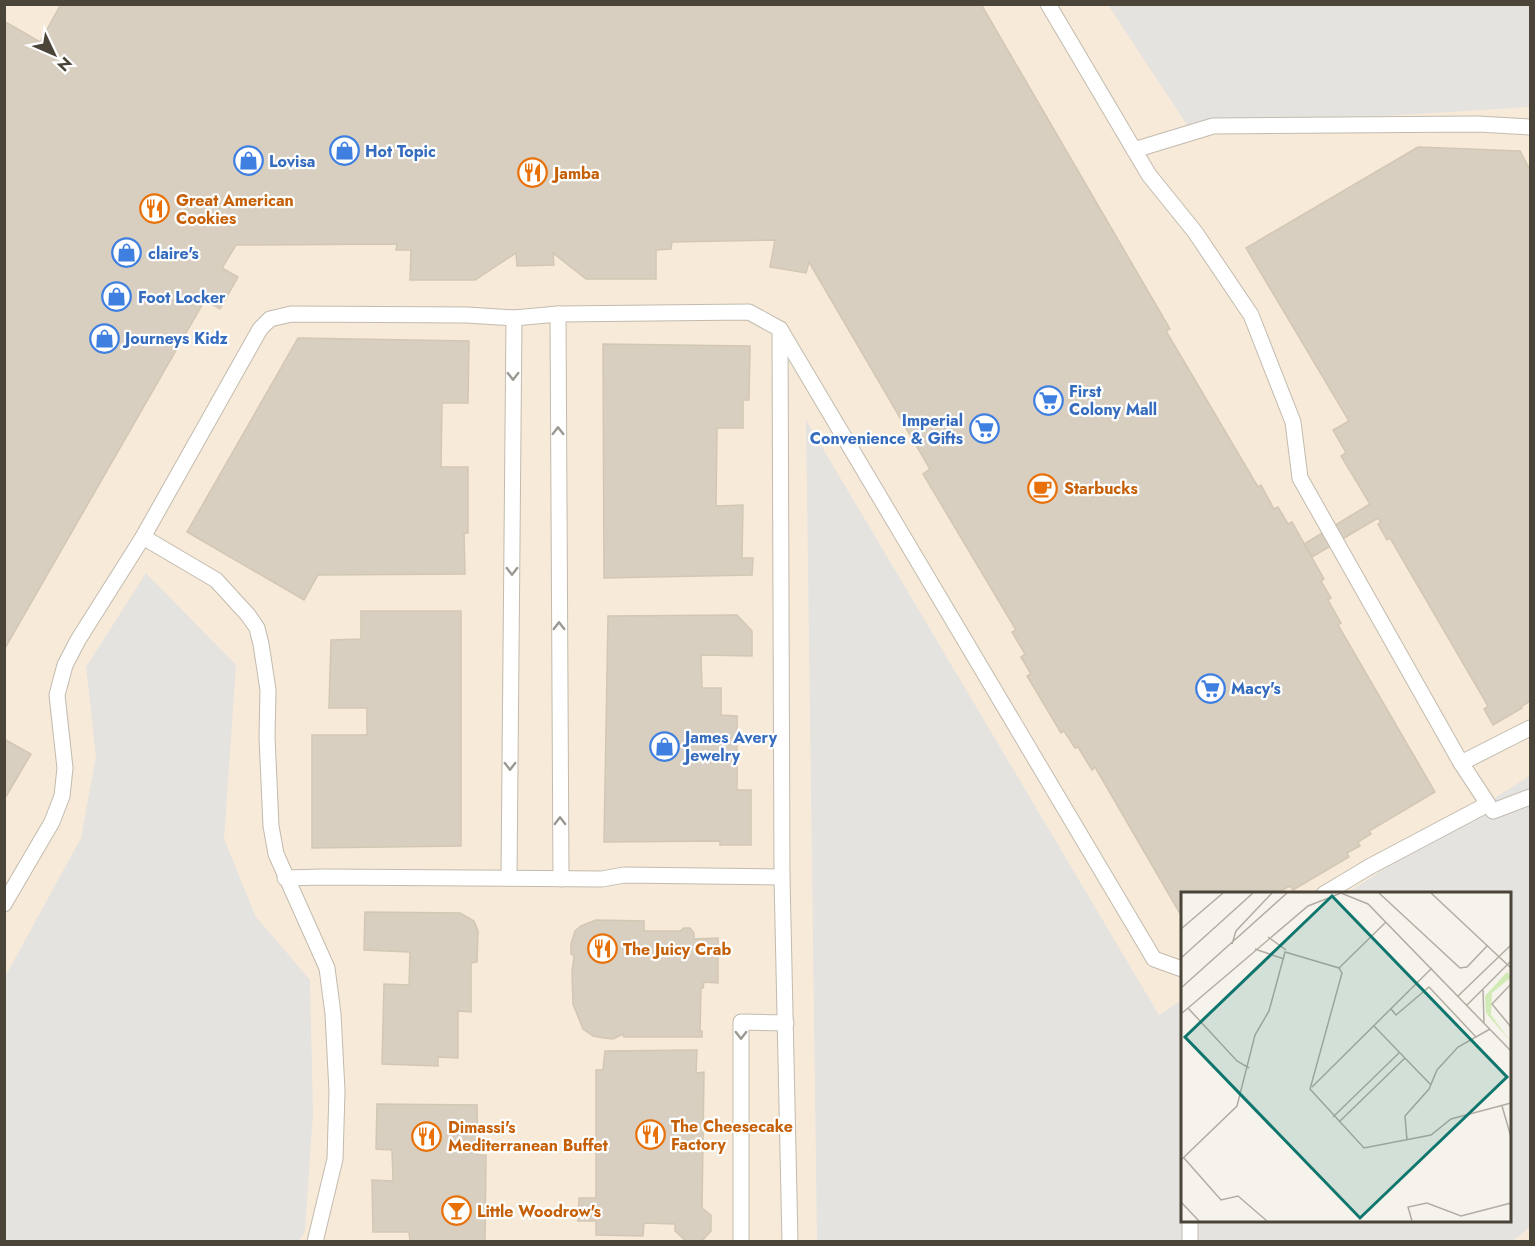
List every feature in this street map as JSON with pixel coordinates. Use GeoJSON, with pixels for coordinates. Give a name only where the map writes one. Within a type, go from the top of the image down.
{"type":"FeatureCollection","features":[{"type":"Feature","properties":{"kind":"lane"},"geometry":{"type":"LineString","coordinates":[[1048,4],[1149,175],[1195,232],[1251,315],[1293,422],[1300,478],[1461,763],[1488,804],[1369,867],[1327,892]]}},
{"type":"Feature","properties":{"kind":"lane"},"geometry":{"type":"LineString","coordinates":[[1134,150],[1213,126],[1478,124],[1530,127]]}},
{"type":"Feature","properties":{"kind":"lane"},"geometry":{"type":"LineString","coordinates":[[4,904],[52,822],[62,796],[65,768],[57,695],[65,665],[78,640],[143,537],[238,366],[260,329],[270,319],[291,314],[467,315],[514,318],[558,314],[749,312],[780,329],[1154,959],[1181,969]]}},
{"type":"Feature","properties":{"kind":"lane"},"geometry":{"type":"LineString","coordinates":[[558,314],[561,879]]}},
{"type":"Feature","properties":{"kind":"lane"},"geometry":{"type":"LineString","coordinates":[[509,878],[514,318]]}},
{"type":"Feature","properties":{"kind":"lane"},"geometry":{"type":"LineString","coordinates":[[780,329],[783,877],[790,1242]]}},
{"type":"Feature","properties":{"kind":"lane"},"geometry":{"type":"LineString","coordinates":[[143,537],[216,580],[257,628],[268,690],[267,737],[271,826],[276,854],[327,968],[333,1014],[337,1091],[335,1158],[315,1242]]}},
{"type":"Feature","properties":{"kind":"lane"},"geometry":{"type":"LineString","coordinates":[[1461,763],[1530,728]]}},
{"type":"Feature","properties":{"kind":"lane"},"geometry":{"type":"LineString","coordinates":[[1493,811],[1530,797]]}},
{"type":"Feature","properties":{"kind":"lane"},"geometry":{"type":"LineString","coordinates":[[285,878],[602,879],[624,875],[783,877]]}},
{"type":"Feature","properties":{"kind":"lane"},"geometry":{"type":"LineString","coordinates":[[741,1242],[741,1022],[786,1023]]}},
{"type":"Feature","properties":{"kind":"lane"},"geometry":{"type":"LineString","coordinates":[[1190,1222],[1190,1242]]}},
{"type":"Feature","properties":{"kind":"shaded area"},"geometry":{"type":"Polygon","coordinates":[[[5,5],[1530,5],[1530,1241],[5,1242],[5,5]]]}},
{"type":"Feature","properties":{"kind":"shaded area"},"geometry":{"type":"Polygon","coordinates":[[[1108,5],[1530,5],[1530,107],[1189,128],[1108,5]]]}},
{"type":"Feature","properties":{"kind":"shaded area"},"geometry":{"type":"Polygon","coordinates":[[[806,420],[1159,1015],[1181,1001],[1181,1222],[1511,1222],[1511,892],[1349,892],[1529,776],[1530,1227],[1511,1242],[817,1241],[806,420]]]}},
{"type":"Feature","properties":{"kind":"shaded area"},"geometry":{"type":"Polygon","coordinates":[[[146,573],[236,665],[224,839],[256,917],[310,980],[313,1113],[305,1231],[299,1241],[5,1241],[5,977],[81,838],[96,756],[86,667],[146,573]]]}},
{"type":"Feature","properties":{"kind":"building","name":"First Colony Mall"},"geometry":{"type":"Polygon","coordinates":[[[61,4],[981,4],[1170,329],[1166,331],[1258,487],[1261,485],[1274,509],[1278,507],[1288,524],[1292,522],[1324,579],[1321,581],[1331,598],[1328,600],[1341,623],[1338,625],[1435,792],[1369,831],[1371,834],[1358,842],[1360,846],[1347,853],[1349,857],[1293,890],[1290,886],[1279,892],[1275,890],[1272,892],[1181,892],[1181,915],[1095,767],[1092,770],[1078,747],[1075,748],[1064,731],[1061,733],[1027,676],[1031,674],[1021,657],[1025,654],[1012,632],[1016,630],[923,474],[930,469],[809,262],[806,273],[770,267],[775,240],[672,242],[671,249],[656,250],[656,279],[586,279],[553,253],[554,265],[517,266],[516,253],[475,280],[410,280],[411,250],[396,250],[397,244],[236,245],[222,268],[238,277],[220,309],[205,300],[4,650],[4,21],[40,42],[61,4]]]}},
{"type":"Feature","properties":{"kind":"building"},"geometry":{"type":"Polygon","coordinates":[[[1418,147],[1520,151],[1530,170],[1530,701],[1493,725],[1484,709],[1488,706],[1390,538],[1387,540],[1378,524],[1381,522],[1378,518],[1312,557],[1304,544],[1370,504],[1341,456],[1346,453],[1333,430],[1349,421],[1246,248],[1418,147]]]}},
{"type":"Feature","properties":{"kind":"building"},"geometry":{"type":"Polygon","coordinates":[[[298,338],[469,341],[468,403],[442,403],[441,467],[468,467],[468,533],[464,533],[465,574],[318,575],[304,600],[187,532],[298,338]]]}},
{"type":"Feature","properties":{"kind":"building"},"geometry":{"type":"Polygon","coordinates":[[[603,344],[750,346],[749,400],[743,400],[743,428],[717,428],[716,506],[743,505],[742,558],[753,558],[752,575],[604,578],[603,344]]]}},
{"type":"Feature","properties":{"kind":"building"},"geometry":{"type":"Polygon","coordinates":[[[361,611],[461,611],[461,846],[312,848],[312,735],[367,735],[367,708],[329,708],[331,640],[361,639],[361,611]]]}},
{"type":"Feature","properties":{"kind":"building"},"geometry":{"type":"Polygon","coordinates":[[[737,615],[752,631],[752,656],[701,655],[702,688],[721,688],[721,715],[737,716],[737,790],[751,790],[751,845],[720,845],[720,841],[604,842],[608,616],[737,615]]]}},
{"type":"Feature","properties":{"kind":"building"},"geometry":{"type":"Polygon","coordinates":[[[4,739],[31,754],[4,800],[4,739]]]}},
{"type":"Feature","properties":{"kind":"building"},"geometry":{"type":"Polygon","coordinates":[[[365,912],[460,913],[474,921],[478,931],[477,962],[471,963],[471,1012],[458,1011],[458,1058],[438,1057],[438,1066],[382,1064],[384,984],[409,985],[410,952],[364,950],[365,912]]]}},
{"type":"Feature","properties":{"kind":"building"},"geometry":{"type":"Polygon","coordinates":[[[596,920],[644,921],[644,931],[680,931],[690,928],[694,933],[694,939],[718,938],[718,983],[704,982],[701,988],[700,1031],[702,1031],[702,1037],[624,1037],[623,1034],[613,1039],[593,1036],[583,1029],[573,1004],[574,956],[571,954],[571,944],[575,931],[596,920]]]}},
{"type":"Feature","properties":{"kind":"building","name":"The Cheesecake Factory"},"geometry":{"type":"Polygon","coordinates":[[[697,1050],[696,1073],[704,1072],[702,1208],[711,1215],[711,1231],[701,1242],[686,1241],[675,1231],[675,1224],[644,1223],[643,1236],[596,1235],[596,1221],[578,1221],[579,1198],[596,1198],[596,1070],[603,1070],[605,1051],[697,1050]]]}},
{"type":"Feature","properties":{"kind":"building"},"geometry":{"type":"Polygon","coordinates":[[[377,1104],[477,1105],[478,1155],[486,1155],[485,1241],[410,1242],[409,1232],[373,1232],[372,1180],[393,1181],[392,1150],[376,1149],[377,1104]]]}},
{"type":"Feature","properties":{"kind":"place","name":"Hot Topic"},"geometry":{"type":"Point","coordinates":[344,151]}},
{"type":"Feature","properties":{"kind":"place","name":"Lovisa"},"geometry":{"type":"Point","coordinates":[248,161]}},
{"type":"Feature","properties":{"kind":"place","name":"Jamba"},"geometry":{"type":"Point","coordinates":[533,173]}},
{"type":"Feature","properties":{"kind":"place","name":"Great American Cookies"},"geometry":{"type":"Point","coordinates":[155,209]}},
{"type":"Feature","properties":{"kind":"place","name":"claire's"},"geometry":{"type":"Point","coordinates":[127,253]}},
{"type":"Feature","properties":{"kind":"place","name":"Foot Locker"},"geometry":{"type":"Point","coordinates":[117,297]}},
{"type":"Feature","properties":{"kind":"place","name":"Journeys Kidz"},"geometry":{"type":"Point","coordinates":[104,338]}},
{"type":"Feature","properties":{"kind":"place","name":"First Colony Mall"},"geometry":{"type":"Point","coordinates":[1048,400]}},
{"type":"Feature","properties":{"kind":"place","name":"Imperial Convenience & Gifts"},"geometry":{"type":"Point","coordinates":[984,429]}},
{"type":"Feature","properties":{"kind":"place","name":"Starbucks"},"geometry":{"type":"Point","coordinates":[1043,488]}},
{"type":"Feature","properties":{"kind":"place","name":"Macy's"},"geometry":{"type":"Point","coordinates":[1210,688]}},
{"type":"Feature","properties":{"kind":"place","name":"James Avery Jewelry"},"geometry":{"type":"Point","coordinates":[664,746]}},
{"type":"Feature","properties":{"kind":"place","name":"The Juicy Crab"},"geometry":{"type":"Point","coordinates":[602,949]}},
{"type":"Feature","properties":{"kind":"place","name":"The Cheesecake Factory"},"geometry":{"type":"Point","coordinates":[650,1135]}},
{"type":"Feature","properties":{"kind":"place","name":"Dimassi's Mediterranean Buffet"},"geometry":{"type":"Point","coordinates":[427,1136]}},
{"type":"Feature","properties":{"kind":"place","name":"Little Woodrow's"},"geometry":{"type":"Point","coordinates":[456,1211]}}]}
